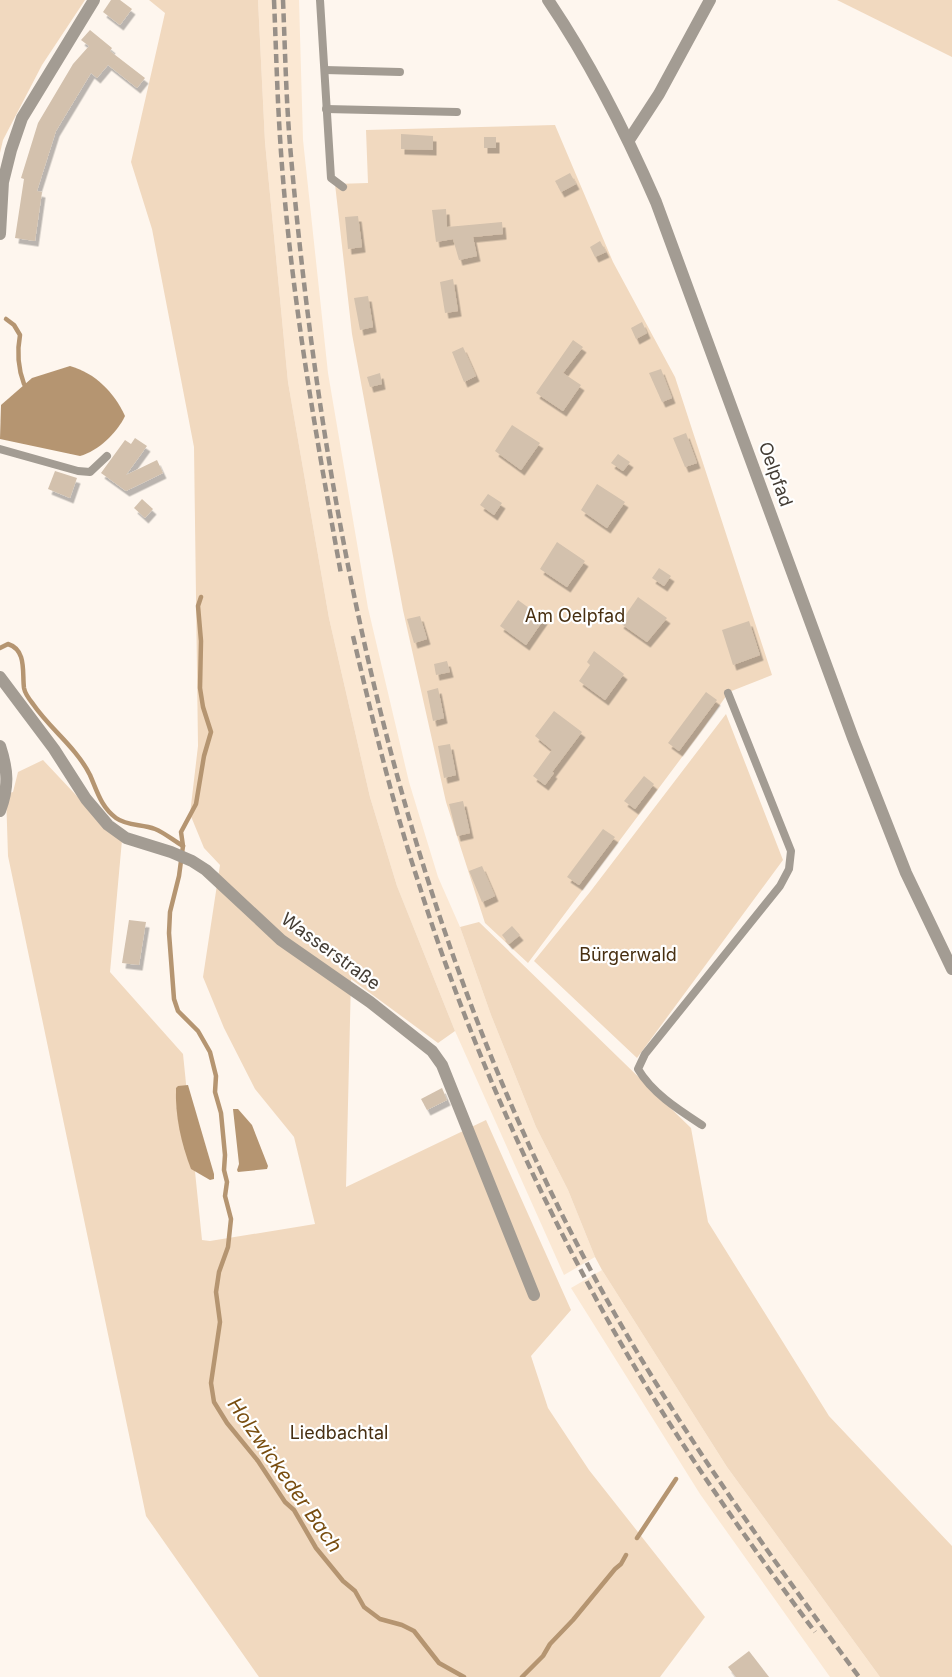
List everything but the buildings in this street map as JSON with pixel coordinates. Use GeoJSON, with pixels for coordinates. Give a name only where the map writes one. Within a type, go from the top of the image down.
{"type":"FeatureCollection","features":[{"type":"Feature","properties":{"kind":"street"},"geometry":{"type":"LineString","coordinates":[[0,234],[3,182],[22,118],[94,0]]}},
{"type":"Feature","properties":{"kind":"street","name":"Oelpfad"},"geometry":{"type":"LineString","coordinates":[[548,0],[602,86],[629,140],[673,246],[768,501],[786,556],[906,873],[952,969]]}},
{"type":"Feature","properties":{"kind":"street"},"geometry":{"type":"LineString","coordinates":[[629,140],[660,94],[710,0]]}},
{"type":"Feature","properties":{"kind":"street","name":"Wasserstraße"},"geometry":{"type":"LineString","coordinates":[[0,677],[101,818],[116,832],[126,838],[171,852],[206,870],[281,940],[370,1002],[432,1051],[442,1065],[534,1296]]}},
{"type":"Feature","properties":{"kind":"street"},"geometry":{"type":"LineString","coordinates":[[0,746],[8,777],[6,794],[0,811]]}},
{"type":"Feature","properties":{"kind":"lane"},"geometry":{"type":"LineString","coordinates":[[320,0],[331,178],[343,187]]}},
{"type":"Feature","properties":{"kind":"lane"},"geometry":{"type":"LineString","coordinates":[[325,69],[400,72]]}},
{"type":"Feature","properties":{"kind":"lane"},"geometry":{"type":"LineString","coordinates":[[326,109],[457,112]]}},
{"type":"Feature","properties":{"kind":"lane"},"geometry":{"type":"LineString","coordinates":[[0,448],[60,466],[90,472],[107,456]]}},
{"type":"Feature","properties":{"kind":"lane"},"geometry":{"type":"LineString","coordinates":[[702,1125],[676,1108],[645,1080],[639,1069],[645,1054],[780,886],[789,869],[791,851],[728,693]]}},
{"type":"Feature","properties":{"kind":"shaded area"},"geometry":{"type":"Polygon","coordinates":[[[258,0],[299,0],[303,140],[328,373],[368,608],[409,782],[438,877],[460,927],[491,1015],[536,1127],[568,1190],[595,1257],[564,1275],[455,1031],[397,886],[370,797],[329,618],[288,382],[265,142],[258,0]]]}},
{"type":"Feature","properties":{"kind":"shaded area"},"geometry":{"type":"Polygon","coordinates":[[[70,366],[88,373],[103,385],[121,407],[125,416],[112,435],[94,450],[80,456],[0,439],[1,405],[32,378],[70,366]]]}},
{"type":"Feature","properties":{"kind":"shaded area"},"geometry":{"type":"Polygon","coordinates":[[[188,1085],[214,1179],[210,1180],[191,1169],[184,1149],[179,1129],[176,1088],[188,1085]]]}},
{"type":"Feature","properties":{"kind":"shaded area"},"geometry":{"type":"Polygon","coordinates":[[[233,1109],[238,1109],[252,1125],[268,1166],[267,1169],[238,1172],[233,1109]]]}},
{"type":"Feature","properties":{"kind":"shaded area"},"geometry":{"type":"Polygon","coordinates":[[[602,1270],[727,1467],[880,1677],[830,1677],[700,1494],[571,1288],[602,1270]]]}},
{"type":"Feature","properties":{"kind":"green space"},"geometry":{"type":"Polygon","coordinates":[[[0,0],[85,0],[42,65],[3,140],[0,153],[0,0]]]}},
{"type":"Feature","properties":{"kind":"green space","name":"Liedbachtal"},"geometry":{"type":"Polygon","coordinates":[[[149,0],[258,0],[265,142],[288,382],[329,618],[370,797],[397,886],[455,1031],[438,1043],[351,979],[346,1187],[486,1120],[571,1310],[531,1356],[548,1408],[589,1470],[705,1617],[660,1677],[259,1677],[146,1516],[8,856],[6,794],[13,792],[18,772],[43,760],[122,840],[110,972],[183,1054],[202,1240],[210,1241],[315,1224],[294,1137],[255,1089],[224,1028],[203,977],[220,865],[204,848],[190,814],[198,746],[194,447],[152,229],[131,162],[165,13],[149,0]]]}},
{"type":"Feature","properties":{"kind":"green space"},"geometry":{"type":"Polygon","coordinates":[[[837,0],[952,0],[952,57],[837,0]]]}},
{"type":"Feature","properties":{"kind":"green space","name":"Am Oelpfad"},"geometry":{"type":"Polygon","coordinates":[[[555,125],[613,262],[675,377],[772,675],[729,692],[528,963],[485,923],[446,802],[403,610],[352,334],[335,184],[368,183],[366,130],[555,125]]]}},
{"type":"Feature","properties":{"kind":"green space","name":"Bürgerwald"},"geometry":{"type":"Polygon","coordinates":[[[726,714],[783,860],[637,1058],[534,961],[590,892],[726,714]]]}},
{"type":"Feature","properties":{"kind":"green space"},"geometry":{"type":"Polygon","coordinates":[[[479,922],[691,1128],[708,1222],[829,1416],[952,1546],[952,1677],[880,1677],[727,1467],[602,1270],[568,1190],[536,1127],[491,1015],[460,927],[479,922]]]}},
{"type":"Feature","properties":{"kind":"waterway"},"geometry":{"type":"LineString","coordinates":[[6,319],[14,325],[20,335],[19,360],[24,384]]}},
{"type":"Feature","properties":{"kind":"waterway","name":"Holzwickeder Bach"},"geometry":{"type":"LineString","coordinates":[[201,597],[198,606],[201,641],[200,688],[211,732],[204,756],[196,804],[181,832],[183,846],[179,876],[170,912],[169,933],[174,999],[178,1011],[198,1031],[210,1052],[216,1076],[215,1092],[221,1113],[224,1170],[227,1182],[225,1196],[231,1219],[228,1247],[219,1272],[216,1292],[220,1322],[211,1383],[214,1402],[285,1502],[294,1510],[316,1548],[343,1581],[355,1591],[364,1607],[380,1619],[414,1631],[439,1663],[464,1677]]}},
{"type":"Feature","properties":{"kind":"waterway","name":"Holzwickeder Bach"},"geometry":{"type":"LineString","coordinates":[[0,648],[8,644],[18,651],[21,657],[26,694],[84,765],[100,798],[111,814],[125,822],[155,829],[183,846]]}},
{"type":"Feature","properties":{"kind":"waterway"},"geometry":{"type":"LineString","coordinates":[[637,1538],[676,1479]]}},
{"type":"Feature","properties":{"kind":"waterway"},"geometry":{"type":"LineString","coordinates":[[522,1677],[543,1656],[550,1644],[621,1564],[626,1555]]}},
{"type":"Feature","properties":{"kind":"railway"},"geometry":{"type":"LineString","coordinates":[[274,0],[284,192],[296,302],[341,574]]}},
{"type":"Feature","properties":{"kind":"railway"},"geometry":{"type":"LineString","coordinates":[[283,0],[290,145],[306,297],[327,449],[355,600],[390,749],[433,896],[484,1040],[545,1180],[616,1316],[702,1455],[763,1545],[859,1677]]}},
{"type":"Feature","properties":{"kind":"railway"},"geometry":{"type":"LineString","coordinates":[[353,636],[390,788],[435,935],[477,1047],[525,1157],[578,1264],[629,1358],[732,1517],[815,1632]]}}]}
